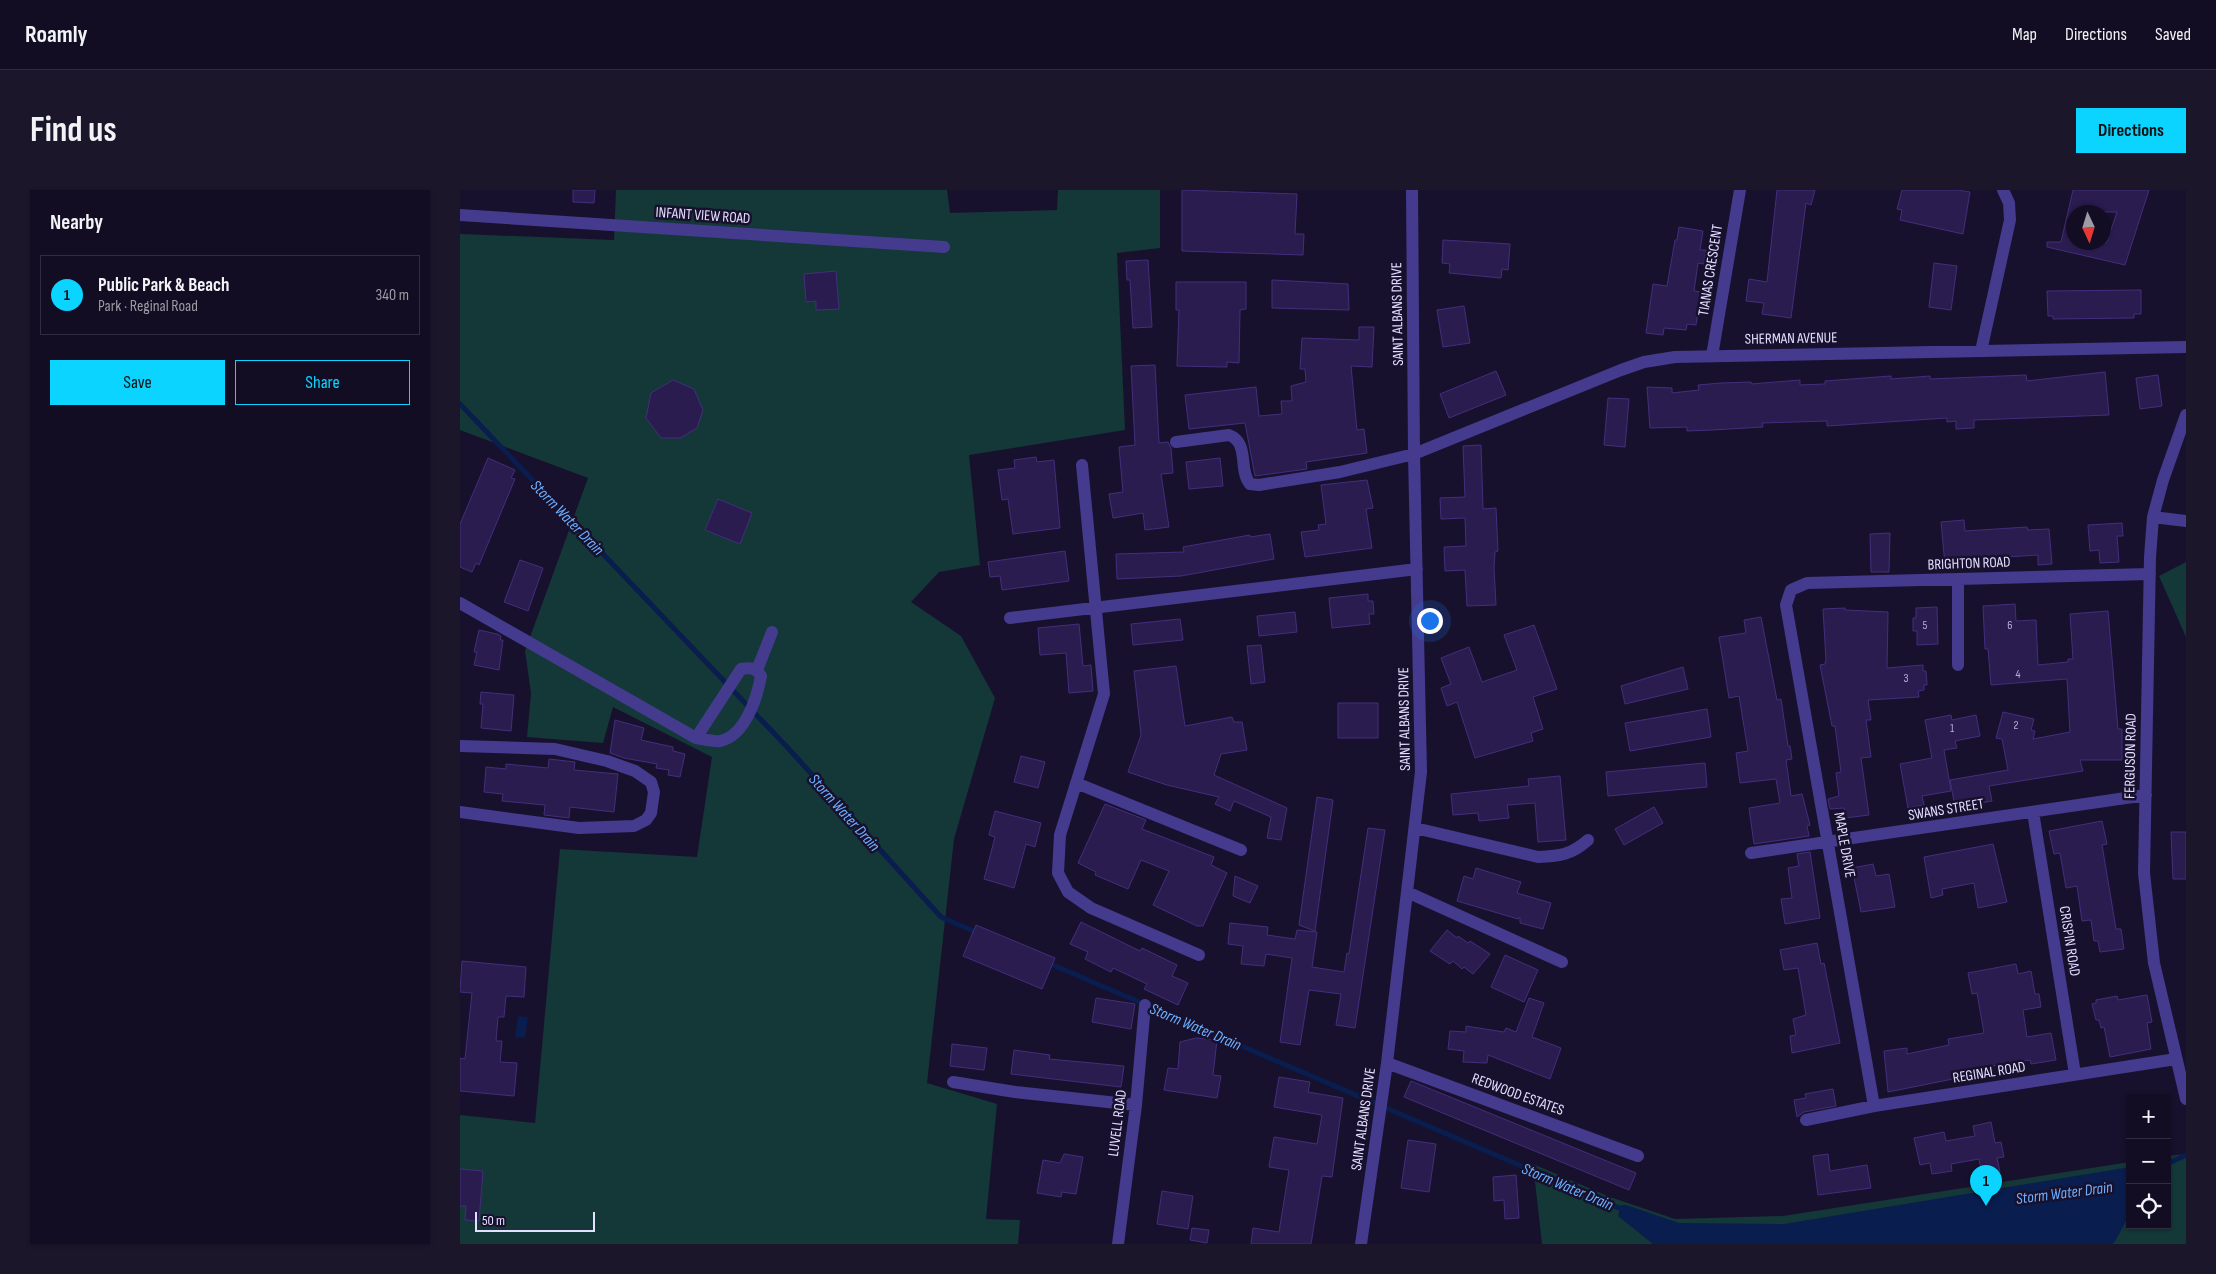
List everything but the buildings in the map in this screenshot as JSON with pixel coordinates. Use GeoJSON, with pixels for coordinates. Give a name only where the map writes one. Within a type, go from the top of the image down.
{"type":"FeatureCollection","features":[{"type":"Feature","properties":{"kind":"street","name":"SAINT ALBANS DRIVE"},"geometry":{"type":"LineString","coordinates":[[1361,1244],[1387,1062],[1406,892],[1412,864],[1422,772],[1414,454],[1412,190]]}},
{"type":"Feature","properties":{"kind":"street","name":"TIANAS CRESCENT"},"geometry":{"type":"LineString","coordinates":[[1712,356],[1740,190]]}},
{"type":"Feature","properties":{"kind":"street"},"geometry":{"type":"LineString","coordinates":[[1981,351],[2010,220],[2009,203],[2003,190]]}},
{"type":"Feature","properties":{"kind":"street","name":"INFANT VIEW ROAD"},"geometry":{"type":"LineString","coordinates":[[460,215],[944,247]]}},
{"type":"Feature","properties":{"kind":"street","name":"SHERMAN AVENUE"},"geometry":{"type":"LineString","coordinates":[[1176,442],[1229,435],[1236,438],[1242,446],[1245,478],[1250,484],[1259,485],[1340,472],[1414,454],[1644,362],[1675,357],[2186,347]]}},
{"type":"Feature","properties":{"kind":"street","name":"FERGUSON ROAD"},"geometry":{"type":"LineString","coordinates":[[2186,415],[2163,480],[2153,517],[2150,574],[2144,873],[2147,914],[2154,963],[2186,1099]]}},
{"type":"Feature","properties":{"kind":"street"},"geometry":{"type":"LineString","coordinates":[[1082,465],[1104,694],[1060,835],[1058,873],[1068,892],[1091,908],[1199,955]]}},
{"type":"Feature","properties":{"kind":"street"},"geometry":{"type":"LineString","coordinates":[[2153,517],[2186,521]]}},
{"type":"Feature","properties":{"kind":"street"},"geometry":{"type":"LineString","coordinates":[[1010,618],[1416,569]]}},
{"type":"Feature","properties":{"kind":"street","name":"BRIGHTON ROAD"},"geometry":{"type":"LineString","coordinates":[[1791,590],[1807,583],[2150,574]]}},
{"type":"Feature","properties":{"kind":"street"},"geometry":{"type":"LineString","coordinates":[[1958,579],[1958,665]]}},
{"type":"Feature","properties":{"kind":"street","name":"MAPLE DRIVE"},"geometry":{"type":"LineString","coordinates":[[1791,590],[1786,605],[1874,1106]]}},
{"type":"Feature","properties":{"kind":"street"},"geometry":{"type":"LineString","coordinates":[[460,604],[696,738],[719,741],[731,736],[738,729],[757,696],[761,676],[757,670],[750,667],[741,669],[696,738]]}},
{"type":"Feature","properties":{"kind":"street"},"geometry":{"type":"LineString","coordinates":[[757,670],[772,632]]}},
{"type":"Feature","properties":{"kind":"street"},"geometry":{"type":"LineString","coordinates":[[460,746],[564,751],[635,771],[651,782],[654,792],[651,813],[642,824],[634,826],[579,828],[460,812]]}},
{"type":"Feature","properties":{"kind":"street"},"geometry":{"type":"LineString","coordinates":[[1076,783],[1241,850]]}},
{"type":"Feature","properties":{"kind":"street","name":"SWANS STREET"},"geometry":{"type":"LineString","coordinates":[[1751,853],[2146,795]]}},
{"type":"Feature","properties":{"kind":"street","name":"CRISPIN ROAD"},"geometry":{"type":"LineString","coordinates":[[2033,812],[2075,1074]]}},
{"type":"Feature","properties":{"kind":"street"},"geometry":{"type":"LineString","coordinates":[[1415,828],[1538,857],[1557,856],[1575,851],[1588,840]]}},
{"type":"Feature","properties":{"kind":"street"},"geometry":{"type":"LineString","coordinates":[[1406,892],[1562,962]]}},
{"type":"Feature","properties":{"kind":"street","name":"LUVELL ROAD"},"geometry":{"type":"LineString","coordinates":[[1118,1244],[1136,1105],[1145,1005]]}},
{"type":"Feature","properties":{"kind":"street","name":"REGINAL ROAD"},"geometry":{"type":"LineString","coordinates":[[1806,1120],[1874,1106],[2176,1058]]}},
{"type":"Feature","properties":{"kind":"street","name":"REDWOOD ESTATES"},"geometry":{"type":"LineString","coordinates":[[1387,1062],[1638,1156]]}},
{"type":"Feature","properties":{"kind":"street"},"geometry":{"type":"LineString","coordinates":[[953,1082],[1015,1092],[1136,1105]]}},
{"type":"Feature","properties":{"kind":"green space"},"geometry":{"type":"Polygon","coordinates":[[[616,190],[947,190],[950,213],[1057,210],[1058,190],[1160,190],[1160,248],[1117,253],[1125,430],[969,455],[980,565],[939,572],[911,602],[961,636],[995,698],[954,839],[927,1083],[997,1104],[986,1219],[1020,1220],[1018,1244],[460,1244],[460,1115],[535,1123],[560,849],[697,857],[712,757],[613,707],[603,743],[527,737],[531,693],[525,651],[588,478],[460,430],[460,234],[614,240],[616,190]]]}},
{"type":"Feature","properties":{"kind":"green space"},"geometry":{"type":"Polygon","coordinates":[[[2186,562],[2186,637],[2159,576],[2186,562]]]}},
{"type":"Feature","properties":{"kind":"green space"},"geometry":{"type":"Polygon","coordinates":[[[2186,1154],[2186,1244],[1542,1244],[1533,1164],[1610,1197],[1675,1219],[1783,1216],[2126,1163],[2126,1229],[2171,1229],[2171,1156],[2186,1154]]]}},
{"type":"Feature","properties":{"kind":"water"},"geometry":{"type":"Polygon","coordinates":[[[518,1016],[528,1017],[525,1038],[515,1037],[518,1016]]]}},
{"type":"Feature","properties":{"kind":"water"},"geometry":{"type":"Polygon","coordinates":[[[2126,1168],[2126,1221],[2114,1243],[2111,1244],[1653,1244],[1618,1216],[1621,1205],[1626,1205],[1679,1223],[1784,1224],[2126,1168]]]}},
{"type":"Feature","properties":{"kind":"waterway","name":"Storm Water Drain"},"geometry":{"type":"LineString","coordinates":[[460,404],[788,748],[941,917],[978,933]]}},
{"type":"Feature","properties":{"kind":"waterway","name":"Storm Water Drain"},"geometry":{"type":"LineString","coordinates":[[1046,962],[1626,1211]]}},
{"type":"Feature","properties":{"kind":"waterway","name":"Storm Water Drain"},"geometry":{"type":"LineString","coordinates":[[2171,1162],[2186,1155]]}},
{"type":"Feature","properties":{"kind":"place","name":"Public Park & Beach"},"geometry":{"type":"Point","coordinates":[1986,1206]}}]}
